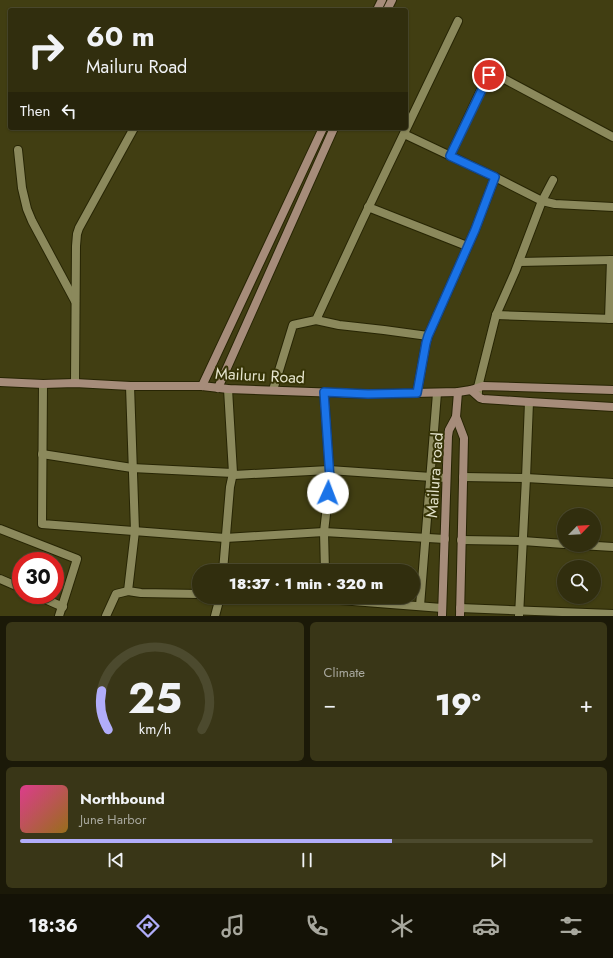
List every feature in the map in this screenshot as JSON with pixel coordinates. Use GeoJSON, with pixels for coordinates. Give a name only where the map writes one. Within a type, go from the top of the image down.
{"type":"FeatureCollection","features":[{"type":"Feature","properties":{"kind":"street"},"geometry":{"type":"LineString","coordinates":[[408,126],[458,21]]}},
{"type":"Feature","properties":{"kind":"street"},"geometry":{"type":"LineString","coordinates":[[450,156],[489,75],[492,74],[613,137]]}},
{"type":"Feature","properties":{"kind":"street"},"geometry":{"type":"LineString","coordinates":[[75,383],[77,234],[133,130]]}},
{"type":"Feature","properties":{"kind":"street"},"geometry":{"type":"LineString","coordinates":[[202,386],[322,130]]}},
{"type":"Feature","properties":{"kind":"street"},"geometry":{"type":"LineString","coordinates":[[218,388],[333,130]]}},
{"type":"Feature","properties":{"kind":"street"},"geometry":{"type":"LineString","coordinates":[[316,320],[368,207],[406,130]]}},
{"type":"Feature","properties":{"kind":"street"},"geometry":{"type":"LineString","coordinates":[[404,134],[542,201],[555,204],[613,207]]}},
{"type":"Feature","properties":{"kind":"street"},"geometry":{"type":"LineString","coordinates":[[18,150],[22,188],[27,209],[76,302]]}},
{"type":"Feature","properties":{"kind":"street"},"geometry":{"type":"LineString","coordinates":[[417,393],[428,336],[495,177]]}},
{"type":"Feature","properties":{"kind":"street"},"geometry":{"type":"LineString","coordinates":[[553,180],[542,201],[519,262],[496,315],[475,389],[478,396],[483,399],[613,407]]}},
{"type":"Feature","properties":{"kind":"street"},"geometry":{"type":"LineString","coordinates":[[368,207],[467,246]]}},
{"type":"Feature","properties":{"kind":"street"},"geometry":{"type":"LineString","coordinates":[[496,315],[611,319],[612,260],[519,262]]}},
{"type":"Feature","properties":{"kind":"street"},"geometry":{"type":"LineString","coordinates":[[273,390],[293,326],[316,320],[339,325],[428,336]]}},
{"type":"Feature","properties":{"kind":"street","name":"Mailuru Road"},"geometry":{"type":"LineString","coordinates":[[0,382],[43,384],[75,383],[130,386],[202,386],[218,388],[368,394],[458,392],[484,386],[613,390]]}},
{"type":"Feature","properties":{"kind":"street"},"geometry":{"type":"LineString","coordinates":[[43,384],[42,524],[225,538],[324,532],[445,539]]}},
{"type":"Feature","properties":{"kind":"street"},"geometry":{"type":"LineString","coordinates":[[128,591],[135,531],[130,386]]}},
{"type":"Feature","properties":{"kind":"street"},"geometry":{"type":"LineString","coordinates":[[224,564],[230,487],[233,473],[228,388]]}},
{"type":"Feature","properties":{"kind":"street"},"geometry":{"type":"LineString","coordinates":[[324,392],[330,479],[324,532],[325,564]]}},
{"type":"Feature","properties":{"kind":"street"},"geometry":{"type":"LineString","coordinates":[[456,417],[458,392]]}},
{"type":"Feature","properties":{"kind":"street"},"geometry":{"type":"LineString","coordinates":[[420,606],[437,393]]}},
{"type":"Feature","properties":{"kind":"street"},"geometry":{"type":"LineString","coordinates":[[520,613],[529,402]]}},
{"type":"Feature","properties":{"kind":"street","name":"Mailura road"},"geometry":{"type":"LineString","coordinates":[[456,417],[464,438],[460,612]]}},
{"type":"Feature","properties":{"kind":"street","name":"Mailura road"},"geometry":{"type":"LineString","coordinates":[[442,612],[448,433],[456,417]]}},
{"type":"Feature","properties":{"kind":"street"},"geometry":{"type":"LineString","coordinates":[[42,454],[132,468],[233,473],[234,476],[329,470],[446,478]]}},
{"type":"Feature","properties":{"kind":"street"},"geometry":{"type":"LineString","coordinates":[[463,477],[526,478],[613,483]]}},
{"type":"Feature","properties":{"kind":"street"},"geometry":{"type":"LineString","coordinates":[[0,529],[77,559],[59,616]]}},
{"type":"Feature","properties":{"kind":"street"},"geometry":{"type":"LineString","coordinates":[[461,540],[523,541],[557,543]]}},
{"type":"Feature","properties":{"kind":"street"},"geometry":{"type":"LineString","coordinates":[[601,546],[613,547]]}},
{"type":"Feature","properties":{"kind":"street"},"geometry":{"type":"LineString","coordinates":[[0,579],[12,584]]}},
{"type":"Feature","properties":{"kind":"street"},"geometry":{"type":"LineString","coordinates":[[106,616],[116,594],[128,591],[141,593],[192,594]]}},
{"type":"Feature","properties":{"kind":"street"},"geometry":{"type":"LineString","coordinates":[[57,604],[62,606]]}},
{"type":"Feature","properties":{"kind":"street"},"geometry":{"type":"LineString","coordinates":[[215,616],[218,604]]}},
{"type":"Feature","properties":{"kind":"street"},"geometry":{"type":"LineString","coordinates":[[397,604],[420,606],[442,612]]}},
{"type":"Feature","properties":{"kind":"street"},"geometry":{"type":"LineString","coordinates":[[460,612],[613,614]]}},
{"type":"Feature","properties":{"kind":"route"},"geometry":{"type":"LineString","coordinates":[[328,493],[330,479],[324,392],[368,394],[417,393],[428,336],[475,230],[495,177],[450,156],[489,75]]}}]}
